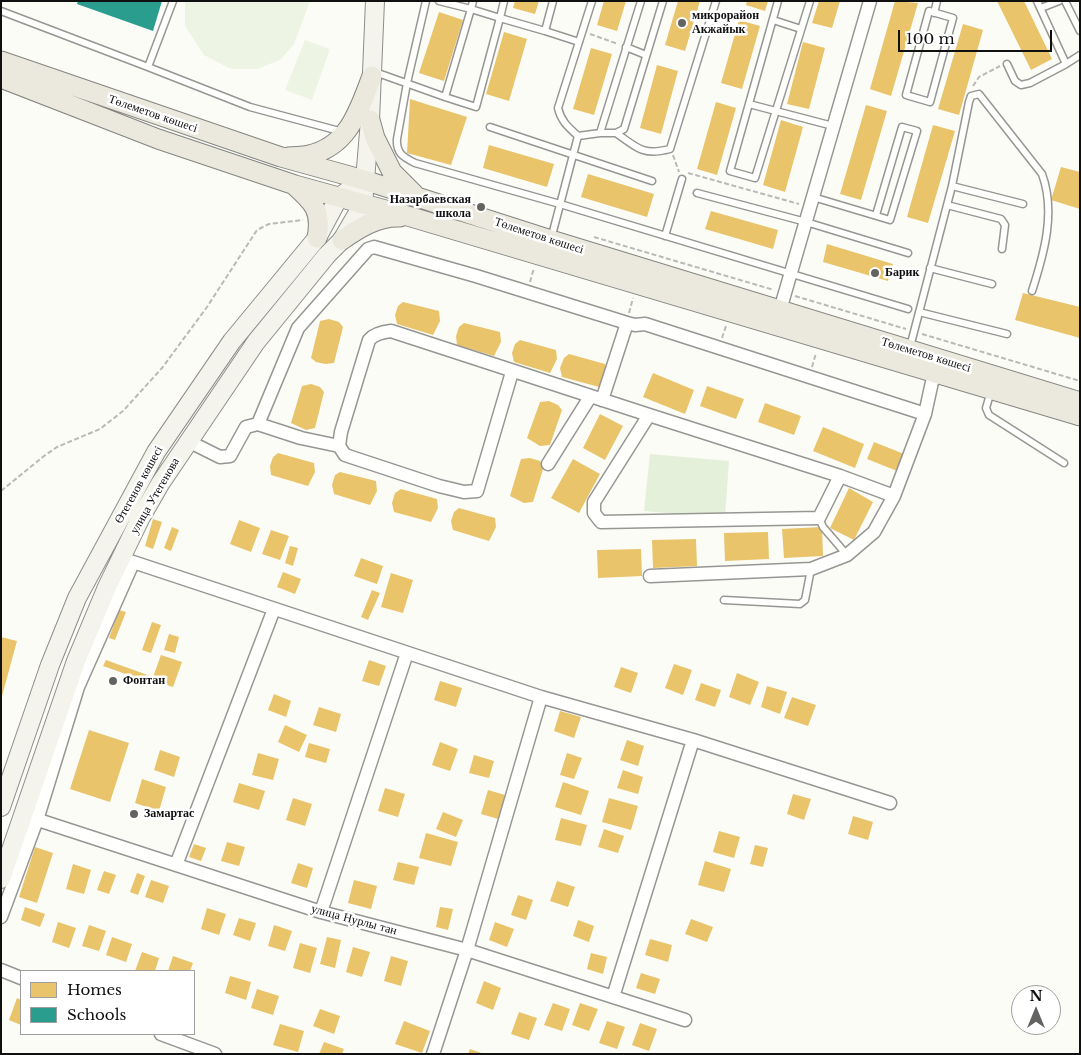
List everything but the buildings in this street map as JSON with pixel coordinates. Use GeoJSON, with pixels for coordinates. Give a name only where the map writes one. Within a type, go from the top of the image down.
{"type":"FeatureCollection","features":[{"type":"Feature","properties":{"kind":"main road","name":"улица Утегенова"},"geometry":{"type":"LineString","coordinates":[[1,879],[30,818],[76,661],[107,587],[127,560],[160,484],[256,342],[327,255],[342,240],[363,204],[370,120],[375,1]]}},
{"type":"Feature","properties":{"kind":"main road","name":"Төлеметов көшесі"},"geometry":{"type":"LineString","coordinates":[[1,60],[281,158],[364,180],[551,240],[783,301],[906,357],[937,374],[1080,416]]}},
{"type":"Feature","properties":{"kind":"main road"},"geometry":{"type":"LineString","coordinates":[[281,158],[309,155],[327,148],[347,132],[358,111],[372,74]]}},
{"type":"Feature","properties":{"kind":"main road","name":"Төлеметов көшесі"},"geometry":{"type":"LineString","coordinates":[[1,78],[158,139],[294,185],[906,357],[1080,402]]}},
{"type":"Feature","properties":{"kind":"main road"},"geometry":{"type":"LineString","coordinates":[[370,120],[375,138],[392,172],[417,197]]}},
{"type":"Feature","properties":{"kind":"main road"},"geometry":{"type":"LineString","coordinates":[[339,197],[364,180]]}},
{"type":"Feature","properties":{"kind":"main road"},"geometry":{"type":"LineString","coordinates":[[294,185],[313,202],[319,225],[316,238]]}},
{"type":"Feature","properties":{"kind":"main road","name":"Өтегенов көшесі"},"geometry":{"type":"LineString","coordinates":[[2,802],[50,666],[78,598],[156,452],[232,341],[316,238],[339,197]]}},
{"type":"Feature","properties":{"kind":"main road"},"geometry":{"type":"LineString","coordinates":[[342,240],[362,226],[394,216],[411,217]]}},
{"type":"Feature","properties":{"kind":"street"},"geometry":{"type":"LineString","coordinates":[[783,301],[870,1]]}},
{"type":"Feature","properties":{"kind":"street"},"geometry":{"type":"LineString","coordinates":[[258,424],[298,328],[368,249],[374,247],[627,322],[644,324],[926,414]]}},
{"type":"Feature","properties":{"kind":"street"},"geometry":{"type":"LineString","coordinates":[[548,464],[596,398],[627,322]]}},
{"type":"Feature","properties":{"kind":"street"},"geometry":{"type":"LineString","coordinates":[[512,372],[477,491],[464,492],[396,472],[345,455],[339,446],[341,432],[369,340],[377,334],[390,331],[512,372],[840,476],[894,496]]}},
{"type":"Feature","properties":{"kind":"street"},"geometry":{"type":"LineString","coordinates":[[650,576],[811,569],[847,555],[874,532],[894,496],[926,414],[932,382],[937,374]]}},
{"type":"Feature","properties":{"kind":"street"},"geometry":{"type":"LineString","coordinates":[[650,415],[594,502],[594,513],[601,522],[819,518],[840,476]]}},
{"type":"Feature","properties":{"kind":"street"},"geometry":{"type":"LineString","coordinates":[[188,442],[220,457],[230,456],[246,427],[258,424],[301,438],[339,446]]}},
{"type":"Feature","properties":{"kind":"street"},"geometry":{"type":"LineString","coordinates":[[127,560],[541,697],[693,740],[890,803]]}},
{"type":"Feature","properties":{"kind":"street"},"geometry":{"type":"LineString","coordinates":[[176,865],[274,609]]}},
{"type":"Feature","properties":{"kind":"street"},"geometry":{"type":"LineString","coordinates":[[321,912],[407,653]]}},
{"type":"Feature","properties":{"kind":"street"},"geometry":{"type":"LineString","coordinates":[[433,1054],[467,950],[541,697]]}},
{"type":"Feature","properties":{"kind":"street"},"geometry":{"type":"LineString","coordinates":[[613,997],[693,740]]}},
{"type":"Feature","properties":{"kind":"street"},"geometry":{"type":"LineString","coordinates":[[1,917],[30,818]]}},
{"type":"Feature","properties":{"kind":"street","name":"улица Нурлы тан"},"geometry":{"type":"LineString","coordinates":[[30,818],[321,912],[467,950],[685,1020]]}},
{"type":"Feature","properties":{"kind":"street"},"geometry":{"type":"LineString","coordinates":[[1,970],[20,978]]}},
{"type":"Feature","properties":{"kind":"street"},"geometry":{"type":"LineString","coordinates":[[162,1035],[180,1048],[215,1054]]}},
{"type":"Feature","properties":{"kind":"lane"},"geometry":{"type":"LineString","coordinates":[[148,66],[173,1]]}},
{"type":"Feature","properties":{"kind":"lane"},"geometry":{"type":"LineString","coordinates":[[426,1],[407,83],[397,139],[396,146],[399,154],[415,163],[560,204],[908,309]]}},
{"type":"Feature","properties":{"kind":"lane"},"geometry":{"type":"LineString","coordinates":[[439,1],[579,42]]}},
{"type":"Feature","properties":{"kind":"lane"},"geometry":{"type":"LineString","coordinates":[[445,97],[473,1]]}},
{"type":"Feature","properties":{"kind":"lane"},"geometry":{"type":"LineString","coordinates":[[372,74],[407,83],[476,107],[504,1]]}},
{"type":"Feature","properties":{"kind":"lane"},"geometry":{"type":"LineString","coordinates":[[545,31],[553,1]]}},
{"type":"Feature","properties":{"kind":"lane"},"geometry":{"type":"LineString","coordinates":[[578,136],[560,117],[558,108],[592,1]]}},
{"type":"Feature","properties":{"kind":"lane"},"geometry":{"type":"LineString","coordinates":[[600,133],[641,1]]}},
{"type":"Feature","properties":{"kind":"lane"},"geometry":{"type":"LineString","coordinates":[[578,136],[616,133],[624,129],[663,1]]}},
{"type":"Feature","properties":{"kind":"lane"},"geometry":{"type":"LineString","coordinates":[[616,133],[644,152],[658,152],[670,148],[716,1]]}},
{"type":"Feature","properties":{"kind":"lane"},"geometry":{"type":"LineString","coordinates":[[778,1],[730,171],[755,178],[810,1]]}},
{"type":"Feature","properties":{"kind":"lane"},"geometry":{"type":"LineString","coordinates":[[934,13],[937,1]]}},
{"type":"Feature","properties":{"kind":"lane"},"geometry":{"type":"LineString","coordinates":[[1037,1],[1066,64]]}},
{"type":"Feature","properties":{"kind":"lane"},"geometry":{"type":"LineString","coordinates":[[1041,8],[1059,1]]}},
{"type":"Feature","properties":{"kind":"lane"},"geometry":{"type":"LineString","coordinates":[[1065,1],[1080,31]]}},
{"type":"Feature","properties":{"kind":"lane"},"geometry":{"type":"LineString","coordinates":[[1,11],[148,66],[250,107],[347,132]]}},
{"type":"Feature","properties":{"kind":"lane"},"geometry":{"type":"LineString","coordinates":[[929,11],[934,13],[953,18],[930,102],[906,96],[929,11]]}},
{"type":"Feature","properties":{"kind":"lane"},"geometry":{"type":"LineString","coordinates":[[773,20],[801,29]]}},
{"type":"Feature","properties":{"kind":"lane"},"geometry":{"type":"LineString","coordinates":[[626,47],[646,55]]}},
{"type":"Feature","properties":{"kind":"lane"},"geometry":{"type":"LineString","coordinates":[[1007,64],[1015,82],[1021,85],[1030,83],[1080,55]]}},
{"type":"Feature","properties":{"kind":"lane"},"geometry":{"type":"LineString","coordinates":[[906,357],[952,186],[971,96],[978,94],[1042,174],[1048,190],[1049,215],[1038,273],[1032,291]]}},
{"type":"Feature","properties":{"kind":"lane"},"geometry":{"type":"LineString","coordinates":[[749,104],[833,126]]}},
{"type":"Feature","properties":{"kind":"lane"},"geometry":{"type":"LineString","coordinates":[[812,202],[890,220],[917,131],[902,127],[876,216]]}},
{"type":"Feature","properties":{"kind":"lane"},"geometry":{"type":"LineString","coordinates":[[490,128],[652,181]]}},
{"type":"Feature","properties":{"kind":"lane"},"geometry":{"type":"LineString","coordinates":[[551,240],[578,136]]}},
{"type":"Feature","properties":{"kind":"lane"},"geometry":{"type":"LineString","coordinates":[[665,236],[682,179]]}},
{"type":"Feature","properties":{"kind":"lane"},"geometry":{"type":"LineString","coordinates":[[952,186],[1023,204]]}},
{"type":"Feature","properties":{"kind":"lane"},"geometry":{"type":"LineString","coordinates":[[697,193],[806,222],[908,253]]}},
{"type":"Feature","properties":{"kind":"lane"},"geometry":{"type":"LineString","coordinates":[[947,205],[1001,219],[1005,225],[1002,249]]}},
{"type":"Feature","properties":{"kind":"lane"},"geometry":{"type":"LineString","coordinates":[[930,268],[992,284]]}},
{"type":"Feature","properties":{"kind":"lane"},"geometry":{"type":"LineString","coordinates":[[919,312],[1007,334]]}},
{"type":"Feature","properties":{"kind":"lane"},"geometry":{"type":"LineString","coordinates":[[991,390],[986,408],[989,416],[1064,463]]}},
{"type":"Feature","properties":{"kind":"lane"},"geometry":{"type":"LineString","coordinates":[[819,518],[823,527],[847,555]]}},
{"type":"Feature","properties":{"kind":"lane"},"geometry":{"type":"LineString","coordinates":[[724,600],[800,604],[805,600],[811,569]]}},
{"type":"Feature","properties":{"kind":"path"},"geometry":{"type":"LineString","coordinates":[[583,32],[626,47]]}},
{"type":"Feature","properties":{"kind":"path"},"geometry":{"type":"LineString","coordinates":[[971,96],[973,85],[979,77],[996,67],[1007,64]]}},
{"type":"Feature","properties":{"kind":"path"},"geometry":{"type":"LineString","coordinates":[[670,148],[682,179]]}},
{"type":"Feature","properties":{"kind":"path"},"geometry":{"type":"LineString","coordinates":[[682,179],[686,173],[694,174],[812,202]]}},
{"type":"Feature","properties":{"kind":"path"},"geometry":{"type":"LineString","coordinates":[[1,491],[44,456],[57,448],[100,429],[123,410],[162,368],[207,308],[257,230],[269,224],[318,218]]}},
{"type":"Feature","properties":{"kind":"path"},"geometry":{"type":"LineString","coordinates":[[592,236],[783,301],[914,331],[1080,381]]}},
{"type":"Feature","properties":{"kind":"path"},"geometry":{"type":"LineString","coordinates":[[527,292],[535,264]]}},
{"type":"Feature","properties":{"kind":"path"},"geometry":{"type":"LineString","coordinates":[[627,322],[634,294]]}},
{"type":"Feature","properties":{"kind":"path"},"geometry":{"type":"LineString","coordinates":[[719,349],[728,322]]}},
{"type":"Feature","properties":{"kind":"path"},"geometry":{"type":"LineString","coordinates":[[809,377],[817,348]]}},
{"type":"Feature","properties":{"kind":"green space"},"geometry":{"type":"Polygon","coordinates":[[[185,1],[310,1],[294,44],[280,60],[257,69],[231,69],[204,55],[185,26],[185,1]]]}},
{"type":"Feature","properties":{"kind":"green space"},"geometry":{"type":"Polygon","coordinates":[[[305,40],[330,49],[312,100],[285,90],[305,40]]]}},
{"type":"Feature","properties":{"kind":"green space"},"geometry":{"type":"Polygon","coordinates":[[[650,454],[729,461],[725,518],[644,511],[650,454]]]}},
{"type":"Feature","properties":{"kind":"place","name":"микрорайон Акжайык"},"geometry":{"type":"Point","coordinates":[682,23]}},
{"type":"Feature","properties":{"kind":"place","name":"Назарбаевская школа"},"geometry":{"type":"Point","coordinates":[481,207]}},
{"type":"Feature","properties":{"kind":"place","name":"Барик"},"geometry":{"type":"Point","coordinates":[875,273]}},
{"type":"Feature","properties":{"kind":"place","name":"Фонтан"},"geometry":{"type":"Point","coordinates":[113,681]}},
{"type":"Feature","properties":{"kind":"place","name":"Замартас"},"geometry":{"type":"Point","coordinates":[134,814]}}]}
